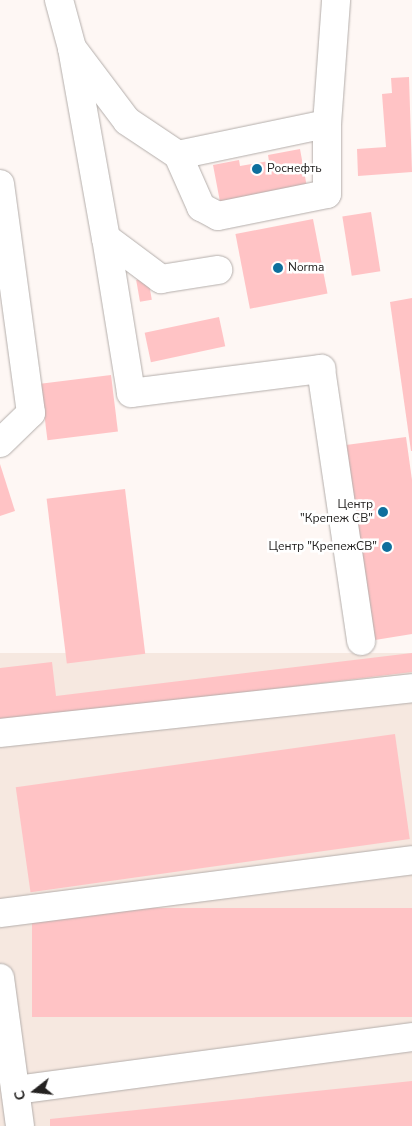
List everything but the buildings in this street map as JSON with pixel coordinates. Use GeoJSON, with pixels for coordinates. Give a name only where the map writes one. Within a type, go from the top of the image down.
{"type":"FeatureCollection","features":[{"type":"Feature","properties":{"kind":"lane"},"geometry":{"type":"LineString","coordinates":[[59,0],[72,48],[131,393],[321,369],[361,641]]}},
{"type":"Feature","properties":{"kind":"lane"},"geometry":{"type":"LineString","coordinates":[[72,48],[127,121],[178,155],[201,207],[218,216],[327,194],[327,124],[336,0]]}},
{"type":"Feature","properties":{"kind":"lane"},"geometry":{"type":"LineString","coordinates":[[89,143],[94,126],[108,119],[127,121]]}},
{"type":"Feature","properties":{"kind":"lane"},"geometry":{"type":"LineString","coordinates":[[178,155],[327,124]]}},
{"type":"Feature","properties":{"kind":"lane"},"geometry":{"type":"LineString","coordinates":[[0,184],[31,413],[0,443]]}},
{"type":"Feature","properties":{"kind":"lane"},"geometry":{"type":"LineString","coordinates":[[106,238],[161,280],[218,270]]}},
{"type":"Feature","properties":{"kind":"lane"},"geometry":{"type":"LineString","coordinates":[[0,732],[412,689]]}},
{"type":"Feature","properties":{"kind":"lane"},"geometry":{"type":"LineString","coordinates":[[0,913],[412,860]]}},
{"type":"Feature","properties":{"kind":"lane"},"geometry":{"type":"LineString","coordinates":[[0,978],[20,1126]]}},
{"type":"Feature","properties":{"kind":"lane"},"geometry":{"type":"LineString","coordinates":[[16,1090],[412,1037]]}},
{"type":"Feature","properties":{"kind":"shaded area"},"geometry":{"type":"Polygon","coordinates":[[[0,653],[412,653],[412,1126],[0,1126],[0,653]]]}},
{"type":"Feature","properties":{"kind":"place","name":"Роснефть"},"geometry":{"type":"Point","coordinates":[257,169]}},
{"type":"Feature","properties":{"kind":"place","name":"Norma"},"geometry":{"type":"Point","coordinates":[278,268]}},
{"type":"Feature","properties":{"kind":"place","name":"Центр \"Крепеж СВ\""},"geometry":{"type":"Point","coordinates":[383,512]}},
{"type":"Feature","properties":{"kind":"place","name":"Центр \"КрепежСВ\""},"geometry":{"type":"Point","coordinates":[387,547]}}]}
